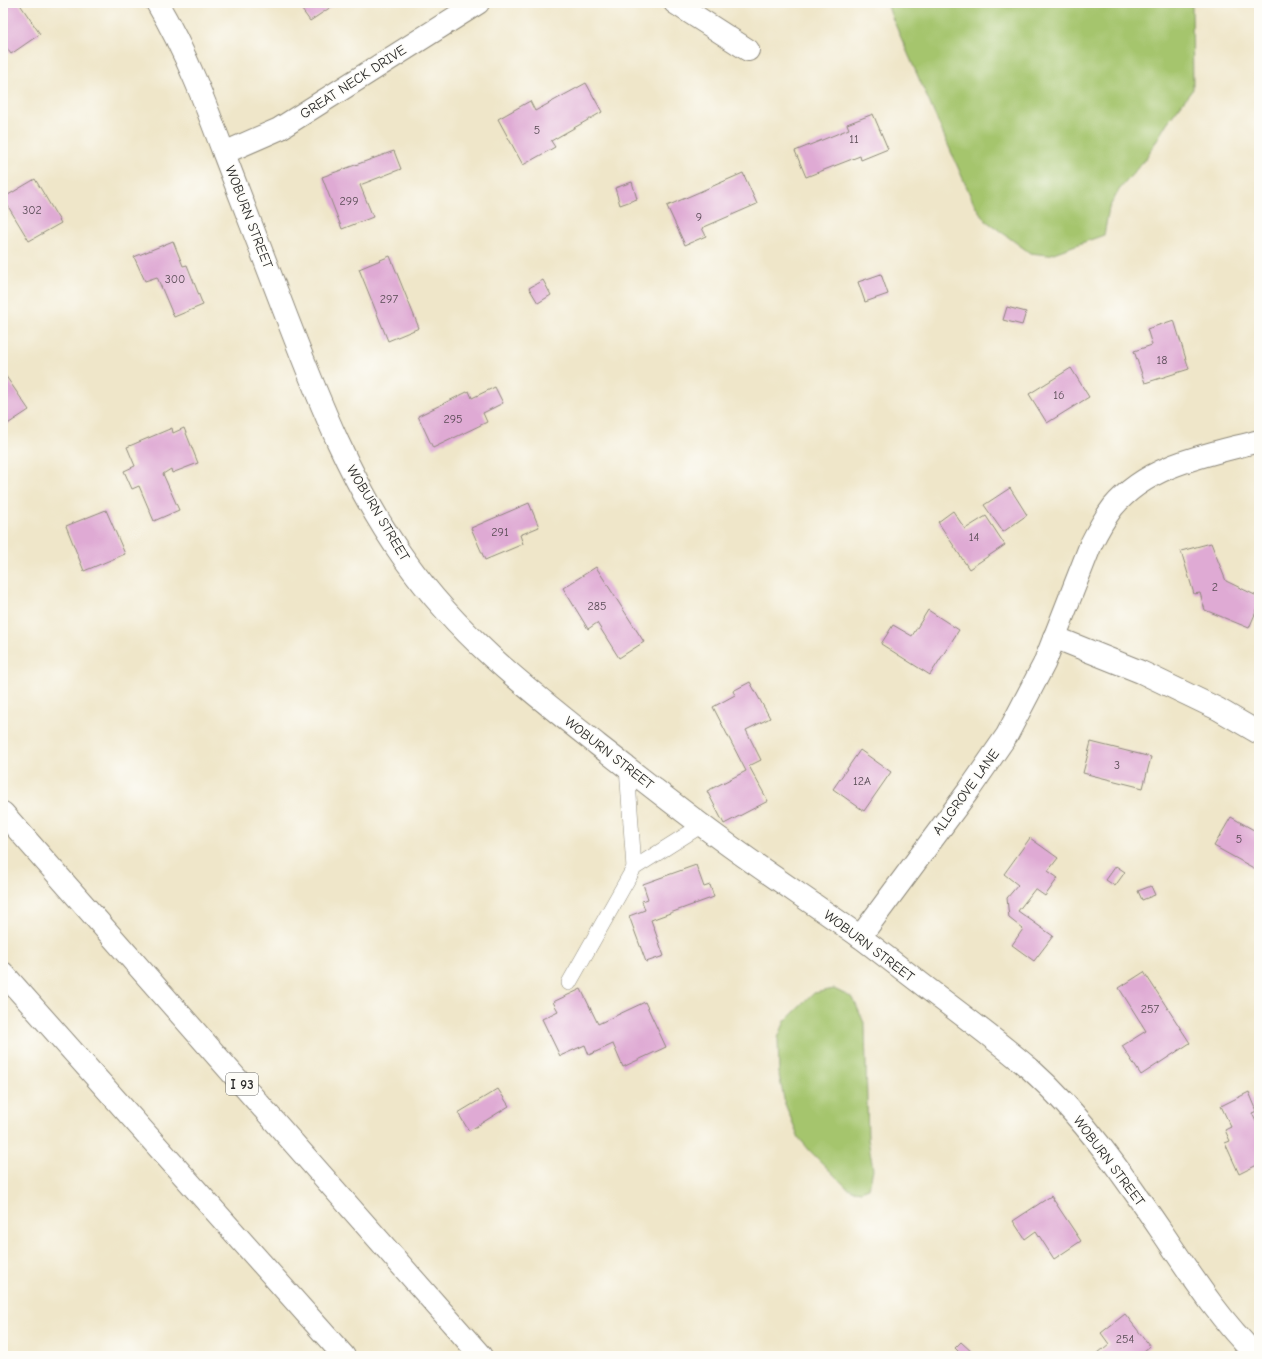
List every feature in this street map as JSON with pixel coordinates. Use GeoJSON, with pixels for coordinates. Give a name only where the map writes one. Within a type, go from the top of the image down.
{"type":"FeatureCollection","features":[{"type":"Feature","properties":{"kind":"main road","name":"WOBURN STREET"},"geometry":{"type":"LineString","coordinates":[[157,3],[171,26],[185,56],[303,359],[334,434],[368,503],[386,533],[406,562],[444,609],[480,646],[528,689],[627,767],[702,825],[860,937],[1004,1047],[1030,1069],[1054,1092],[1090,1133],[1132,1188],[1214,1308],[1237,1336],[1257,1356]]}},
{"type":"Feature","properties":{"kind":"main road","name":"GREAT NECK DRIVE"},"geometry":{"type":"LineString","coordinates":[[224,153],[279,129],[478,3]]}},
{"type":"Feature","properties":{"kind":"main road"},"geometry":{"type":"LineString","coordinates":[[676,3],[748,50]]}},
{"type":"Feature","properties":{"kind":"main road","name":"ALLGROVE LANE"},"geometry":{"type":"LineString","coordinates":[[860,937],[969,790],[1007,735],[1044,664],[1091,544],[1113,508],[1127,492],[1163,469],[1259,441]]}},
{"type":"Feature","properties":{"kind":"main road"},"geometry":{"type":"LineString","coordinates":[[1054,637],[1141,672],[1218,709],[1259,733]]}},
{"type":"Feature","properties":{"kind":"main road","name":"I 93"},"geometry":{"type":"LineString","coordinates":[[3,813],[481,1356]]}},
{"type":"Feature","properties":{"kind":"main road"},"geometry":{"type":"LineString","coordinates":[[3,973],[344,1356]]}},
{"type":"Feature","properties":{"kind":"lane"},"geometry":{"type":"LineString","coordinates":[[627,767],[634,868]]}},
{"type":"Feature","properties":{"kind":"lane"},"geometry":{"type":"LineString","coordinates":[[569,983],[634,868],[702,825]]}},
{"type":"Feature","properties":{"kind":"green space"},"geometry":{"type":"Polygon","coordinates":[[[887,3],[1192,3],[1193,89],[1167,123],[1146,158],[1119,190],[1109,208],[1104,235],[1048,255],[1030,253],[985,220],[974,204],[887,3]]]}},
{"type":"Feature","properties":{"kind":"green space"},"geometry":{"type":"Polygon","coordinates":[[[834,989],[853,998],[865,1025],[868,1139],[873,1169],[869,1188],[861,1191],[852,1190],[845,1186],[799,1138],[785,1104],[779,1075],[778,1038],[785,1021],[814,993],[834,989]]]}},
{"type":"Feature","properties":{"kind":"building"},"geometry":{"type":"Polygon","coordinates":[[[8,3],[19,3],[40,34],[11,54],[3,43],[3,7],[8,3]]]}},
{"type":"Feature","properties":{"kind":"building"},"geometry":{"type":"Polygon","coordinates":[[[297,3],[337,3],[310,21],[297,3]]]}},
{"type":"Feature","properties":{"kind":"building"},"geometry":{"type":"Polygon","coordinates":[[[586,83],[602,112],[551,141],[555,147],[523,165],[498,119],[530,101],[535,111],[586,83]]]}},
{"type":"Feature","properties":{"kind":"building"},"geometry":{"type":"Polygon","coordinates":[[[873,114],[888,149],[861,160],[860,156],[806,177],[795,151],[849,129],[847,124],[873,114]]]}},
{"type":"Feature","properties":{"kind":"building"},"geometry":{"type":"Polygon","coordinates":[[[394,151],[401,169],[360,185],[373,217],[342,229],[322,177],[394,151]]]}},
{"type":"Feature","properties":{"kind":"building"},"geometry":{"type":"Polygon","coordinates":[[[743,173],[757,204],[702,228],[706,236],[685,245],[667,206],[743,173]]]}},
{"type":"Feature","properties":{"kind":"building"},"geometry":{"type":"Polygon","coordinates":[[[35,179],[61,223],[29,241],[3,198],[35,179]]]}},
{"type":"Feature","properties":{"kind":"building"},"geometry":{"type":"Polygon","coordinates":[[[632,182],[637,199],[620,205],[615,188],[632,182]]]}},
{"type":"Feature","properties":{"kind":"building"},"geometry":{"type":"Polygon","coordinates":[[[173,241],[183,266],[187,265],[203,305],[174,317],[157,277],[145,281],[134,257],[173,241]]]}},
{"type":"Feature","properties":{"kind":"building"},"geometry":{"type":"Polygon","coordinates":[[[390,256],[419,328],[388,341],[359,269],[390,256]]]}},
{"type":"Feature","properties":{"kind":"building"},"geometry":{"type":"Polygon","coordinates":[[[881,274],[888,294],[865,302],[858,282],[881,274]]]}},
{"type":"Feature","properties":{"kind":"building"},"geometry":{"type":"Polygon","coordinates":[[[543,280],[551,295],[538,303],[529,288],[543,280]]]}},
{"type":"Feature","properties":{"kind":"building"},"geometry":{"type":"Polygon","coordinates":[[[1007,307],[1026,312],[1022,325],[1003,320],[1007,307]]]}},
{"type":"Feature","properties":{"kind":"building"},"geometry":{"type":"Polygon","coordinates":[[[1174,320],[1189,369],[1145,383],[1134,351],[1152,345],[1147,329],[1174,320]]]}},
{"type":"Feature","properties":{"kind":"building"},"geometry":{"type":"Polygon","coordinates":[[[1071,368],[1089,397],[1047,423],[1029,394],[1071,368]]]}},
{"type":"Feature","properties":{"kind":"building"},"geometry":{"type":"Polygon","coordinates":[[[3,372],[29,410],[3,427],[3,372]]]}},
{"type":"Feature","properties":{"kind":"building"},"geometry":{"type":"Polygon","coordinates":[[[495,387],[503,403],[483,413],[487,422],[433,448],[418,416],[469,391],[472,398],[495,387]]]}},
{"type":"Feature","properties":{"kind":"building"},"geometry":{"type":"Polygon","coordinates":[[[172,428],[173,433],[184,428],[198,463],[172,473],[171,469],[163,474],[179,510],[154,521],[139,486],[132,489],[124,471],[135,466],[127,447],[172,428]]]}},
{"type":"Feature","properties":{"kind":"building"},"geometry":{"type":"Polygon","coordinates":[[[1010,488],[1027,515],[1003,532],[984,505],[1010,488]]]}},
{"type":"Feature","properties":{"kind":"building"},"geometry":{"type":"Polygon","coordinates":[[[529,503],[539,527],[520,535],[523,544],[485,560],[471,528],[529,503]]]}},
{"type":"Feature","properties":{"kind":"building"},"geometry":{"type":"Polygon","coordinates":[[[106,510],[125,554],[84,571],[66,526],[106,510]]]}},
{"type":"Feature","properties":{"kind":"building"},"geometry":{"type":"Polygon","coordinates":[[[953,511],[965,529],[986,516],[1005,545],[969,569],[938,522],[953,511]]]}},
{"type":"Feature","properties":{"kind":"building"},"geometry":{"type":"Polygon","coordinates":[[[1211,543],[1226,581],[1259,597],[1259,605],[1249,628],[1205,610],[1200,593],[1194,594],[1181,551],[1211,543]]]}},
{"type":"Feature","properties":{"kind":"building"},"geometry":{"type":"Polygon","coordinates":[[[596,567],[644,642],[619,658],[597,623],[588,629],[563,588],[596,567]]]}},
{"type":"Feature","properties":{"kind":"building"},"geometry":{"type":"Polygon","coordinates":[[[928,610],[959,630],[930,675],[881,644],[893,625],[912,636],[928,610]]]}},
{"type":"Feature","properties":{"kind":"building"},"geometry":{"type":"Polygon","coordinates":[[[750,682],[770,718],[746,730],[761,760],[749,766],[768,801],[724,824],[707,791],[746,771],[713,707],[735,695],[733,691],[750,682]]]}},
{"type":"Feature","properties":{"kind":"building"},"geometry":{"type":"Polygon","coordinates":[[[1091,742],[1151,757],[1143,788],[1083,773],[1091,742]]]}},
{"type":"Feature","properties":{"kind":"building"},"geometry":{"type":"Polygon","coordinates":[[[860,750],[891,772],[864,811],[833,789],[860,750]]]}},
{"type":"Feature","properties":{"kind":"building"},"geometry":{"type":"Polygon","coordinates":[[[1231,817],[1259,833],[1259,871],[1214,846],[1231,817]]]}},
{"type":"Feature","properties":{"kind":"building"},"geometry":{"type":"Polygon","coordinates":[[[1030,838],[1058,858],[1048,871],[1058,878],[1045,896],[1035,889],[1018,911],[1053,936],[1034,961],[1012,945],[1023,929],[1009,918],[1007,898],[1018,885],[1004,874],[1030,838]]]}},
{"type":"Feature","properties":{"kind":"building"},"geometry":{"type":"Polygon","coordinates":[[[696,865],[704,887],[710,885],[714,897],[651,920],[664,956],[646,962],[629,916],[645,910],[642,901],[648,899],[643,884],[696,865]]]}},
{"type":"Feature","properties":{"kind":"building"},"geometry":{"type":"Polygon","coordinates":[[[1116,866],[1125,872],[1115,886],[1106,880],[1116,866]]]}},
{"type":"Feature","properties":{"kind":"building"},"geometry":{"type":"Polygon","coordinates":[[[1151,886],[1155,895],[1142,900],[1138,891],[1151,886]]]}},
{"type":"Feature","properties":{"kind":"building"},"geometry":{"type":"Polygon","coordinates":[[[1144,972],[1190,1043],[1141,1075],[1122,1046],[1146,1031],[1119,988],[1144,972]]]}},
{"type":"Feature","properties":{"kind":"building"},"geometry":{"type":"Polygon","coordinates":[[[581,989],[598,1024],[645,1002],[666,1047],[623,1067],[613,1044],[589,1055],[585,1045],[560,1056],[542,1019],[558,1011],[553,1002],[581,989]]]}},
{"type":"Feature","properties":{"kind":"building"},"geometry":{"type":"Polygon","coordinates":[[[498,1089],[509,1106],[469,1131],[458,1113],[498,1089]]]}},
{"type":"Feature","properties":{"kind":"building"},"geometry":{"type":"Polygon","coordinates":[[[1249,1092],[1257,1111],[1252,1113],[1259,1128],[1259,1164],[1239,1174],[1225,1143],[1230,1141],[1225,1130],[1231,1127],[1221,1106],[1249,1092]]]}},
{"type":"Feature","properties":{"kind":"building"},"geometry":{"type":"Polygon","coordinates":[[[1051,1196],[1081,1241],[1054,1259],[1036,1231],[1025,1239],[1013,1221],[1051,1196]]]}},
{"type":"Feature","properties":{"kind":"building"},"geometry":{"type":"Polygon","coordinates":[[[1125,1314],[1150,1346],[1138,1356],[1120,1356],[1119,1354],[1117,1356],[1100,1356],[1098,1353],[1109,1344],[1101,1333],[1125,1314]]]}},
{"type":"Feature","properties":{"kind":"building"},"geometry":{"type":"Polygon","coordinates":[[[961,1342],[973,1353],[971,1356],[963,1356],[955,1348],[961,1342]]]}}]}
